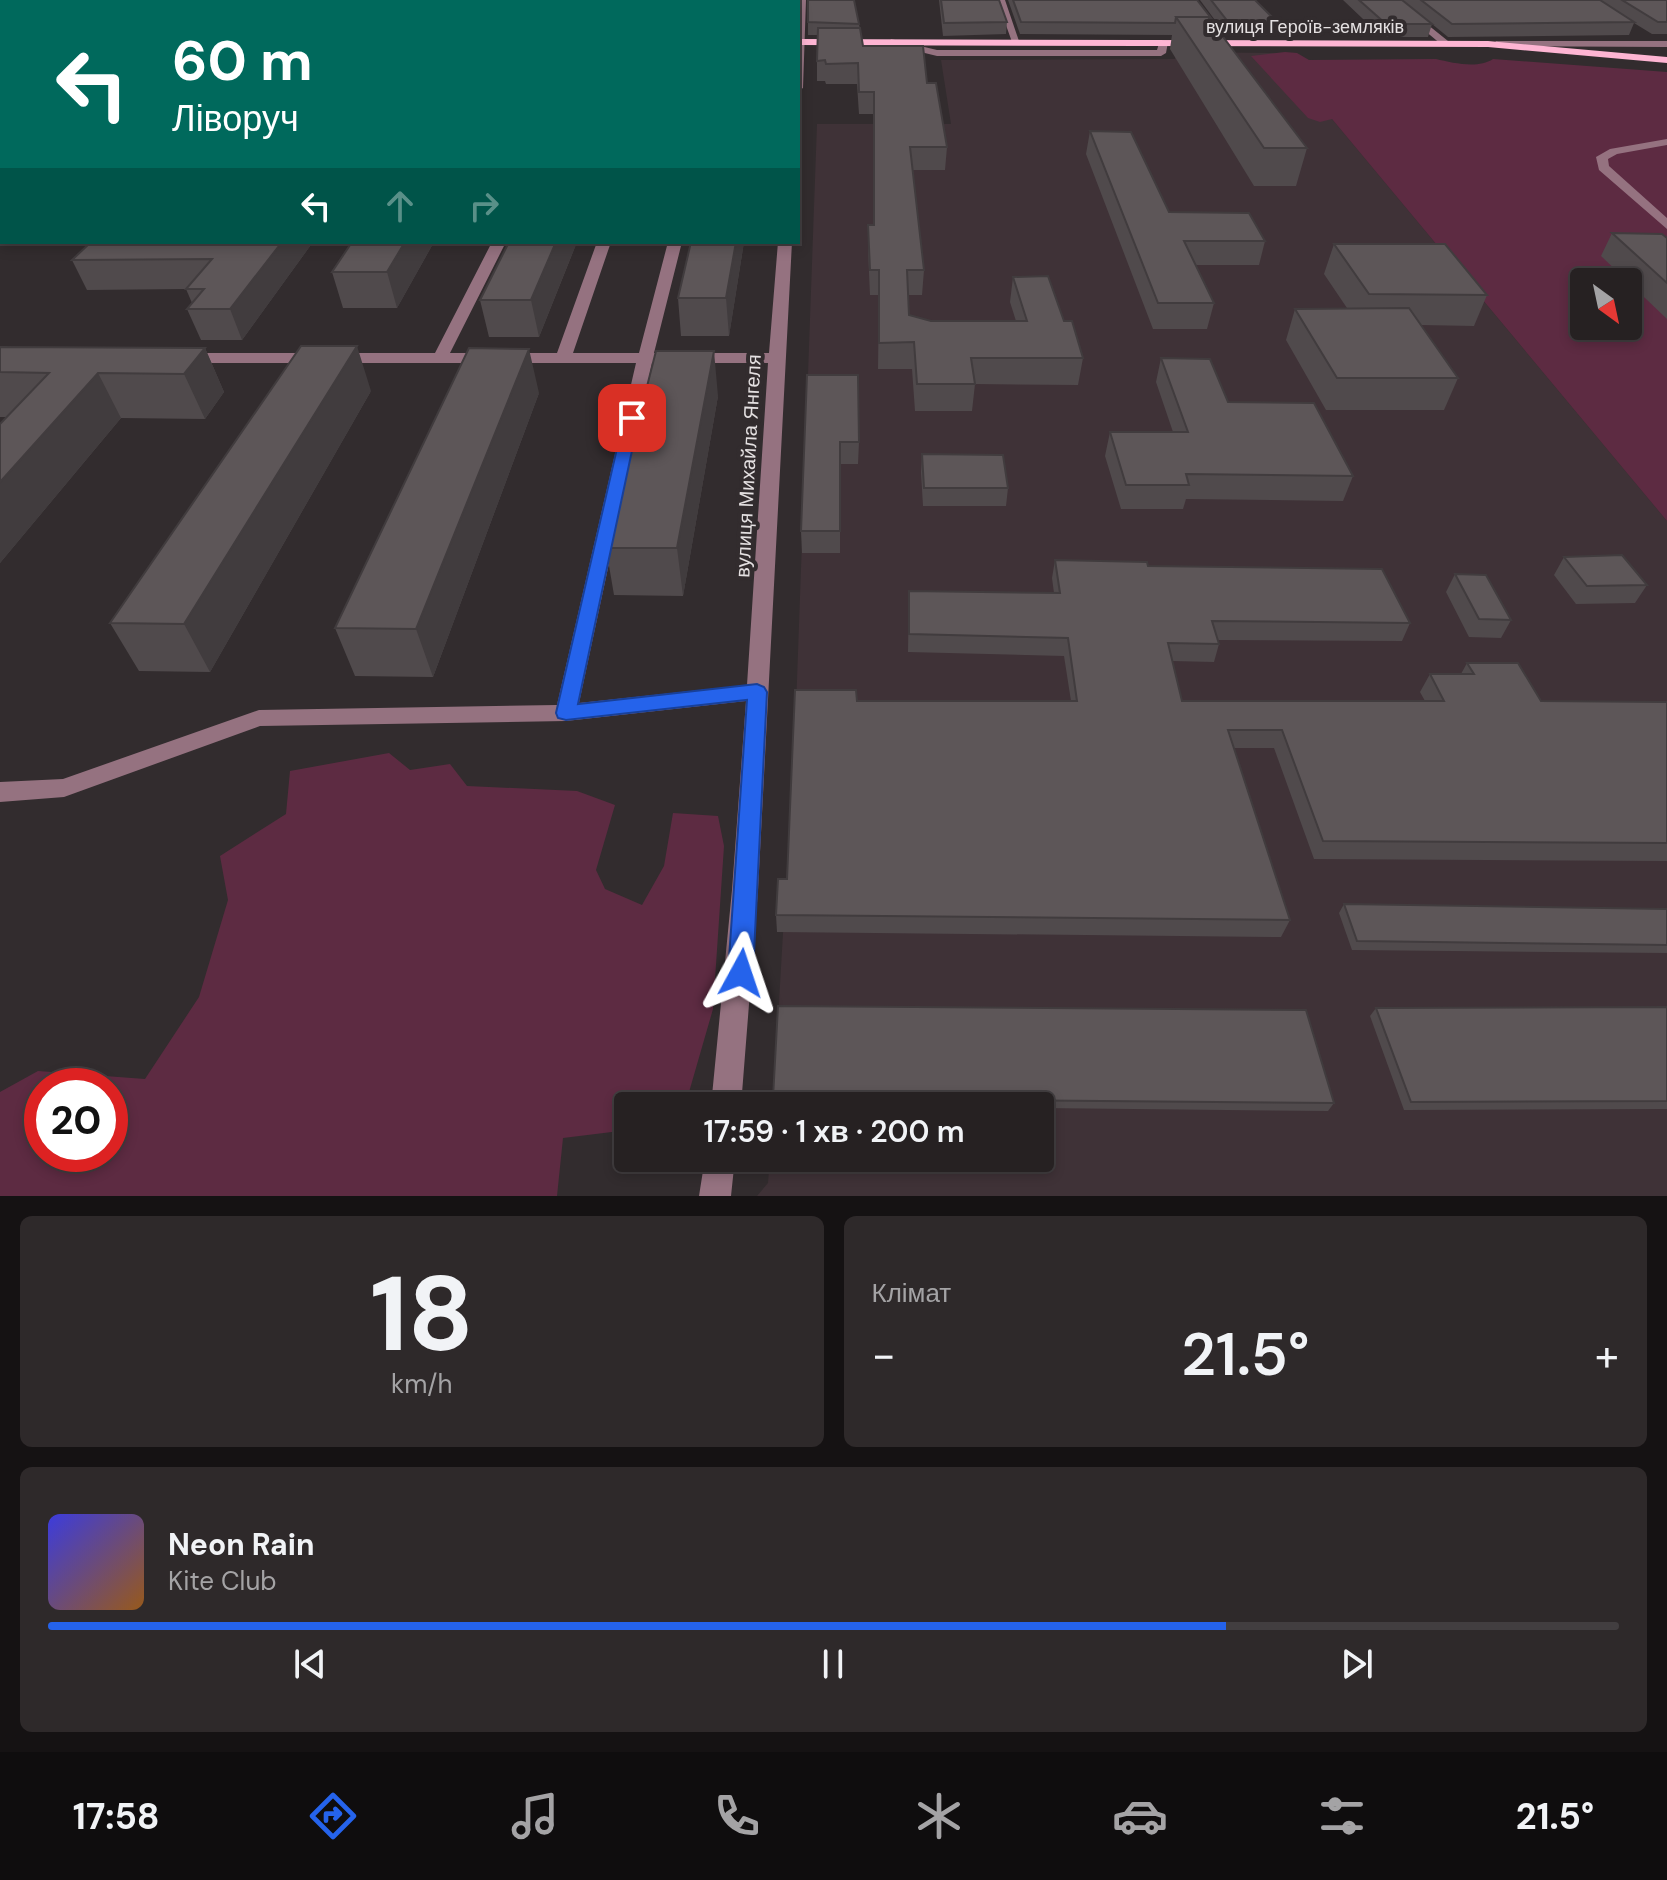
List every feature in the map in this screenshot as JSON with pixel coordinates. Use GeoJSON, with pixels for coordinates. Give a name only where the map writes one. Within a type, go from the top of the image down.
{"type":"FeatureCollection","features":[{"type":"Feature","properties":{"kind":"main road","name":"вулиця Героїв-земляків"},"geometry":{"type":"LineString","coordinates":[[800,42],[1488,44]]}},
{"type":"Feature","properties":{"kind":"main road"},"geometry":{"type":"LineString","coordinates":[[1488,44],[1667,60]]}},
{"type":"Feature","properties":{"kind":"street"},"geometry":{"type":"LineString","coordinates":[[800,28],[802,0]]}},
{"type":"Feature","properties":{"kind":"street"},"geometry":{"type":"LineString","coordinates":[[1001,0],[1017,42]]}},
{"type":"Feature","properties":{"kind":"street"},"geometry":{"type":"LineString","coordinates":[[1392,0],[1445,43]]}},
{"type":"Feature","properties":{"kind":"street"},"geometry":{"type":"LineString","coordinates":[[1632,29],[1655,44]]}},
{"type":"Feature","properties":{"kind":"street"},"geometry":{"type":"LineString","coordinates":[[1218,32],[1226,43]]}},
{"type":"Feature","properties":{"kind":"street"},"geometry":{"type":"LineString","coordinates":[[891,42],[937,53],[1045,54],[1161,53],[1163,42]]}},
{"type":"Feature","properties":{"kind":"street","name":"вулиця Героїв-земляків"},"geometry":{"type":"LineString","coordinates":[[1488,44],[1667,44]]}},
{"type":"Feature","properties":{"kind":"street"},"geometry":{"type":"LineString","coordinates":[[1667,142],[1614,151],[1602,157],[1603,167],[1667,225]]}},
{"type":"Feature","properties":{"kind":"street"},"geometry":{"type":"LineString","coordinates":[[439,360],[498,244]]}},
{"type":"Feature","properties":{"kind":"street"},"geometry":{"type":"LineString","coordinates":[[563,359],[603,244]]}},
{"type":"Feature","properties":{"kind":"street"},"geometry":{"type":"LineString","coordinates":[[566,713],[645,359],[674,244]]}},
{"type":"Feature","properties":{"kind":"street","name":"вулиця Михайла Янгеля"},"geometry":{"type":"LineString","coordinates":[[727,1092],[748,878],[785,244]]}},
{"type":"Feature","properties":{"kind":"street"},"geometry":{"type":"LineString","coordinates":[[167,358],[776,358]]}},
{"type":"Feature","properties":{"kind":"street"},"geometry":{"type":"LineString","coordinates":[[0,792],[64,788],[259,718],[566,713],[757,692]]}},
{"type":"Feature","properties":{"kind":"street"},"geometry":{"type":"LineString","coordinates":[[715,1196],[718,1172]]}},
{"type":"Feature","properties":{"kind":"shaded area"},"geometry":{"type":"Polygon","coordinates":[[[1176,52],[1277,53],[1667,521],[1667,1196],[757,1196],[768,1183],[769,1172],[1054,1172],[1054,1092],[774,1092],[796,708],[817,124],[951,124],[941,60],[1175,59],[1176,52]]]}},
{"type":"Feature","properties":{"kind":"shaded area"},"geometry":{"type":"Polygon","coordinates":[[[1285,52],[1297,53],[1309,60],[1436,59],[1473,64],[1493,59],[1667,72],[1667,521],[1332,119],[1320,122],[1308,118],[1251,56],[1285,52]]]}},
{"type":"Feature","properties":{"kind":"shaded area"},"geometry":{"type":"Polygon","coordinates":[[[389,753],[410,770],[450,764],[467,786],[577,791],[615,805],[596,870],[605,889],[642,905],[664,866],[673,813],[718,816],[724,846],[713,1009],[689,1092],[614,1092],[614,1132],[563,1138],[557,1196],[0,1196],[0,1092],[24,1079],[24,1172],[128,1172],[128,1078],[145,1079],[199,997],[228,900],[220,856],[286,814],[290,771],[389,753]]]}},
{"type":"Feature","properties":{"kind":"building"},"geometry":{"type":"Polygon","coordinates":[[[808,0],[854,0],[859,24],[808,22],[808,0]]]}},
{"type":"Feature","properties":{"kind":"building"},"geometry":{"type":"Polygon","coordinates":[[[941,0],[999,0],[1007,22],[944,23],[941,0]]]}},
{"type":"Feature","properties":{"kind":"building"},"geometry":{"type":"Polygon","coordinates":[[[1013,0],[1197,0],[1215,23],[1208,17],[1176,17],[1175,23],[1021,22],[1013,0]]]}},
{"type":"Feature","properties":{"kind":"building"},"geometry":{"type":"Polygon","coordinates":[[[1211,0],[1255,0],[1278,23],[1229,23],[1211,0]]]}},
{"type":"Feature","properties":{"kind":"building"},"geometry":{"type":"Polygon","coordinates":[[[1359,0],[1402,0],[1432,24],[1386,24],[1359,0]]]}},
{"type":"Feature","properties":{"kind":"building"},"geometry":{"type":"Polygon","coordinates":[[[1421,0],[1600,0],[1634,22],[1452,24],[1421,0]]]}},
{"type":"Feature","properties":{"kind":"building"},"geometry":{"type":"Polygon","coordinates":[[[1622,0],[1667,0],[1667,22],[1658,22],[1622,0]]]}},
{"type":"Feature","properties":{"kind":"building"},"geometry":{"type":"Polygon","coordinates":[[[1176,17],[1208,17],[1307,148],[1264,148],[1176,17]]]}},
{"type":"Feature","properties":{"kind":"building"},"geometry":{"type":"Polygon","coordinates":[[[818,28],[860,28],[863,46],[923,46],[927,83],[936,83],[947,147],[910,147],[924,270],[907,270],[909,315],[931,321],[1027,321],[1013,277],[1048,276],[1064,321],[1072,321],[1083,358],[971,358],[975,384],[917,384],[914,342],[879,343],[879,270],[870,270],[868,225],[874,225],[874,92],[859,92],[858,63],[826,64],[825,60],[817,61],[818,28]]]}},
{"type":"Feature","properties":{"kind":"building"},"geometry":{"type":"Polygon","coordinates":[[[1090,131],[1131,132],[1169,212],[1249,213],[1265,241],[1184,241],[1214,303],[1158,303],[1090,131]]]}},
{"type":"Feature","properties":{"kind":"building"},"geometry":{"type":"Polygon","coordinates":[[[1612,233],[1662,234],[1667,238],[1667,283],[1612,233]]]}},
{"type":"Feature","properties":{"kind":"building"},"geometry":{"type":"Polygon","coordinates":[[[89,244],[280,244],[230,309],[187,309],[204,289],[186,289],[212,259],[72,260],[89,244]]]}},
{"type":"Feature","properties":{"kind":"building"},"geometry":{"type":"Polygon","coordinates":[[[351,244],[404,244],[387,272],[332,272],[351,244]]]}},
{"type":"Feature","properties":{"kind":"building"},"geometry":{"type":"Polygon","coordinates":[[[508,244],[555,244],[531,300],[480,300],[508,244]]]}},
{"type":"Feature","properties":{"kind":"building"},"geometry":{"type":"Polygon","coordinates":[[[691,244],[736,244],[726,298],[678,298],[691,244]]]}},
{"type":"Feature","properties":{"kind":"building"},"geometry":{"type":"Polygon","coordinates":[[[1334,244],[1445,244],[1487,295],[1369,294],[1334,244]]]}},
{"type":"Feature","properties":{"kind":"building"},"geometry":{"type":"Polygon","coordinates":[[[1409,308],[1458,378],[1337,378],[1295,309],[1409,308]]]}},
{"type":"Feature","properties":{"kind":"building"},"geometry":{"type":"Polygon","coordinates":[[[301,346],[357,346],[184,624],[110,623],[301,346]]]}},
{"type":"Feature","properties":{"kind":"building"},"geometry":{"type":"Polygon","coordinates":[[[0,347],[205,348],[184,374],[98,373],[0,482],[0,424],[49,373],[0,372],[0,347]]]}},
{"type":"Feature","properties":{"kind":"building"},"geometry":{"type":"Polygon","coordinates":[[[469,348],[529,349],[416,629],[335,628],[469,348]]]}},
{"type":"Feature","properties":{"kind":"building"},"geometry":{"type":"Polygon","coordinates":[[[656,351],[714,351],[677,548],[606,548],[656,351]]]}},
{"type":"Feature","properties":{"kind":"building"},"geometry":{"type":"Polygon","coordinates":[[[1161,358],[1210,359],[1228,402],[1314,403],[1353,476],[1186,474],[1189,485],[1126,485],[1110,432],[1188,432],[1161,358]]]}},
{"type":"Feature","properties":{"kind":"building"},"geometry":{"type":"Polygon","coordinates":[[[807,375],[858,375],[859,442],[840,442],[840,531],[801,531],[807,375]]]}},
{"type":"Feature","properties":{"kind":"building"},"geometry":{"type":"Polygon","coordinates":[[[922,454],[1003,455],[1008,488],[924,488],[922,454]]]}},
{"type":"Feature","properties":{"kind":"building"},"geometry":{"type":"Polygon","coordinates":[[[1622,555],[1647,585],[1587,586],[1564,557],[1622,555]]]}},
{"type":"Feature","properties":{"kind":"building"},"geometry":{"type":"Polygon","coordinates":[[[1055,560],[1147,562],[1148,566],[1382,569],[1410,623],[1212,621],[1219,644],[1168,643],[1182,701],[1444,701],[1430,674],[1474,674],[1467,663],[1518,663],[1541,701],[1667,702],[1667,843],[1323,841],[1282,730],[1228,730],[1290,920],[776,915],[778,879],[787,879],[795,690],[856,690],[857,701],[1077,701],[1068,638],[909,634],[909,591],[1060,593],[1055,560]]]}},
{"type":"Feature","properties":{"kind":"building"},"geometry":{"type":"Polygon","coordinates":[[[1455,574],[1486,575],[1511,620],[1479,619],[1455,574]]]}},
{"type":"Feature","properties":{"kind":"building"},"geometry":{"type":"Polygon","coordinates":[[[1344,904],[1667,909],[1667,945],[1357,941],[1344,904]]]}},
{"type":"Feature","properties":{"kind":"building"},"geometry":{"type":"Polygon","coordinates":[[[778,1006],[1306,1010],[1334,1103],[1054,1101],[1054,1092],[773,1092],[778,1006]]]}},
{"type":"Feature","properties":{"kind":"building"},"geometry":{"type":"Polygon","coordinates":[[[1667,1007],[1667,1101],[1411,1102],[1376,1008],[1667,1007]]]}},
{"type":"Feature","properties":{"kind":"route"},"geometry":{"type":"LineString","coordinates":[[632,418],[566,713],[757,692],[741,973]]}}]}
